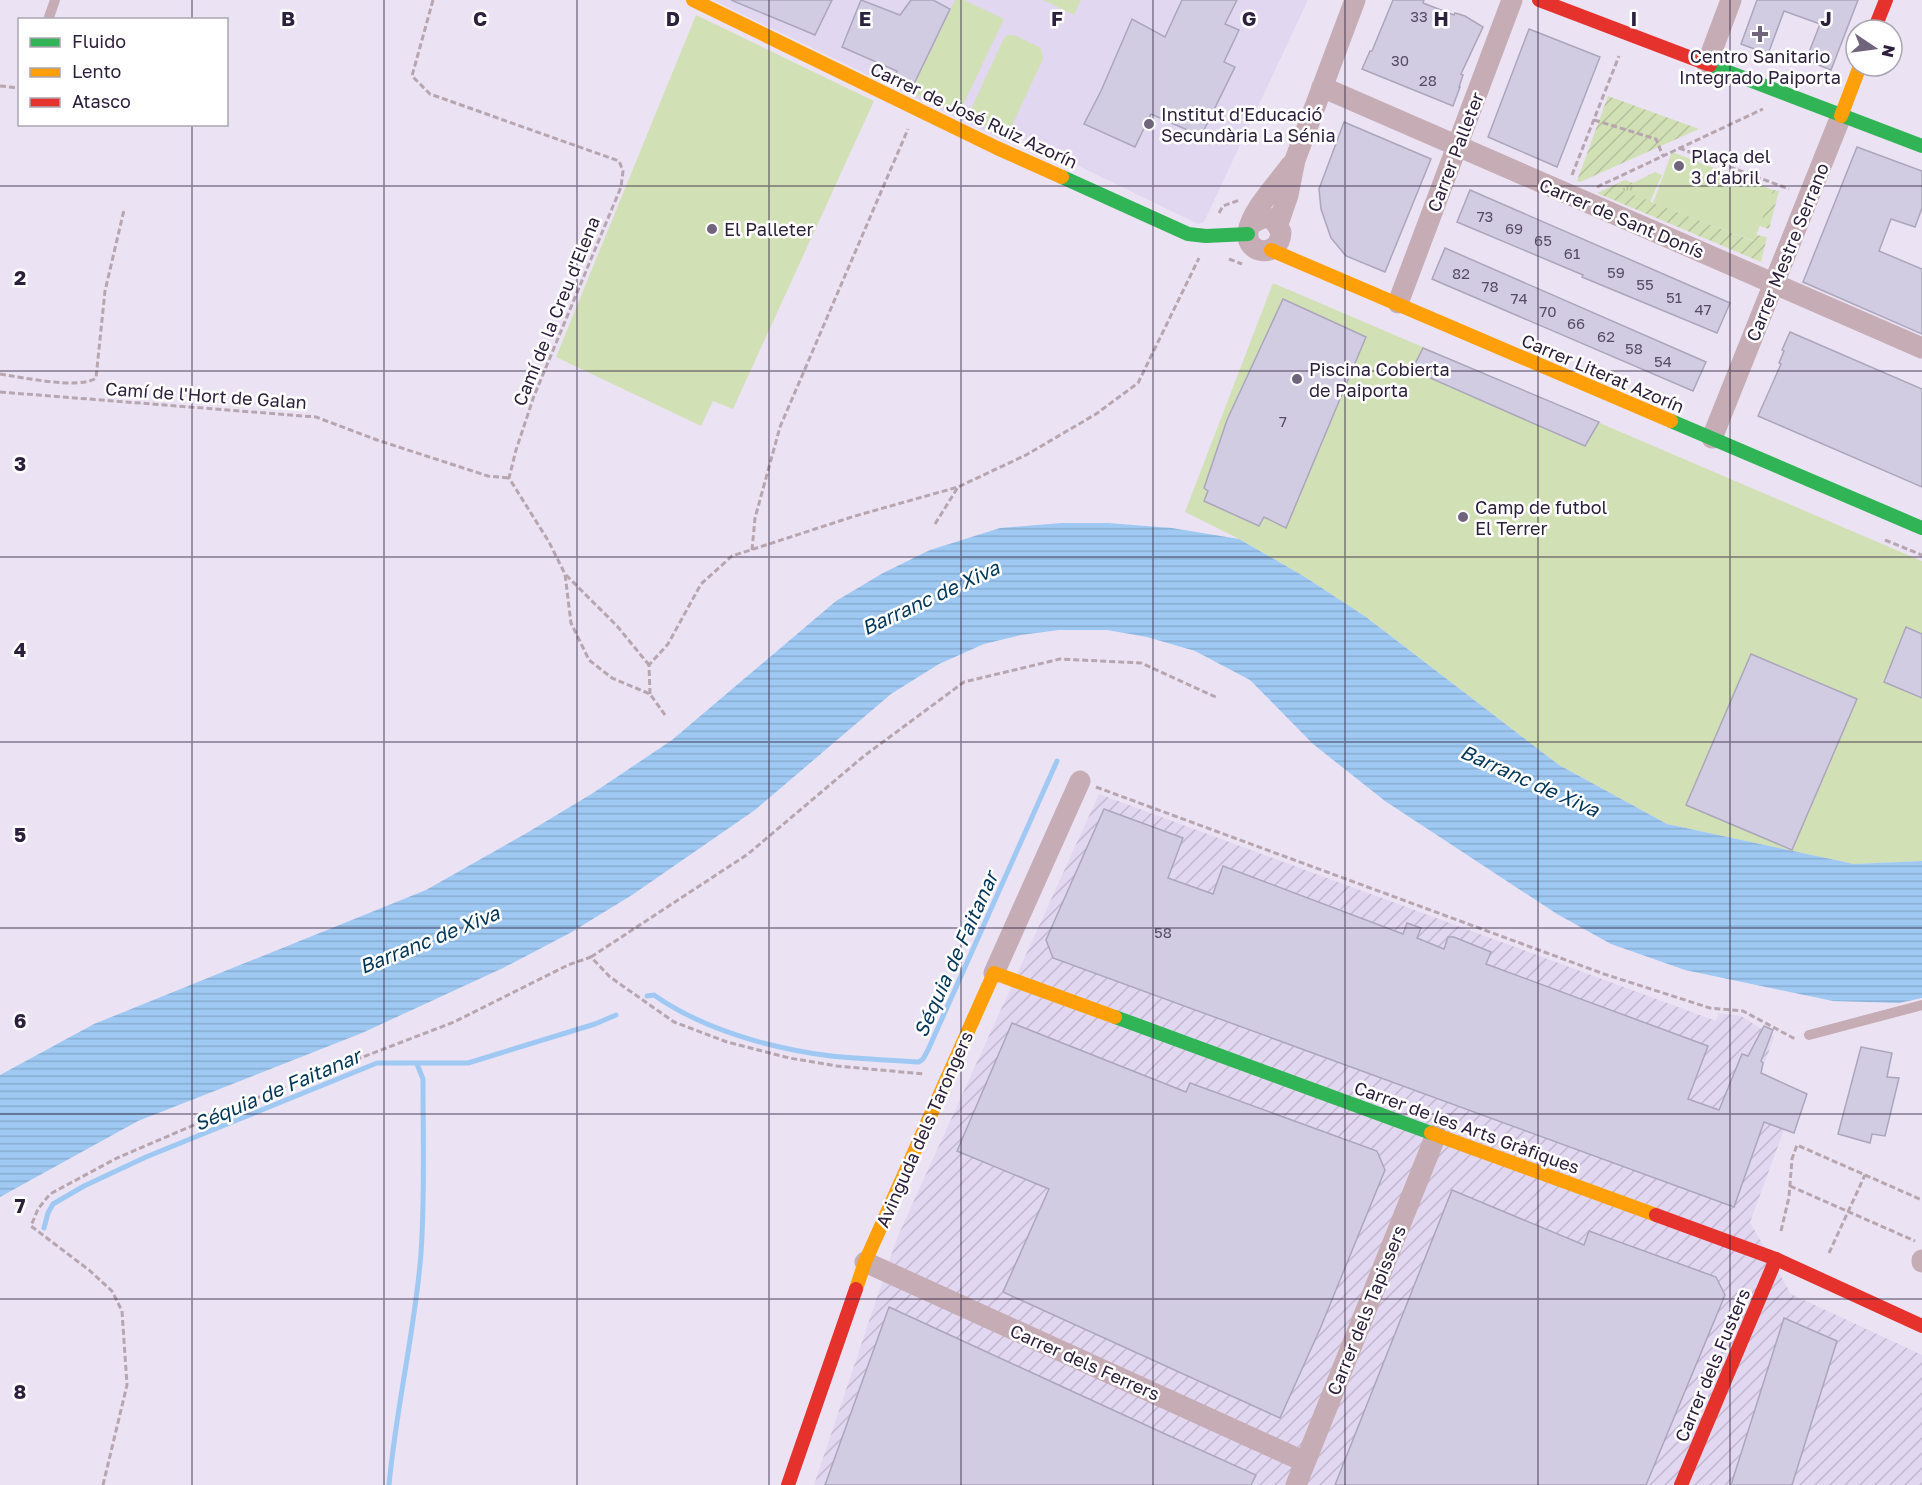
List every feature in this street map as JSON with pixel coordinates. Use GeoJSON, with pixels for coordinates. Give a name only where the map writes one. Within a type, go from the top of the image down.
{"type":"FeatureCollection","features":[{"type":"Feature","properties":{"kind":"street","name":"Carrer de José Ruiz Azorín"},"geometry":{"type":"LineString","coordinates":[[693,0],[997,148],[1188,234],[1210,235],[1249,229]]}},
{"type":"Feature","properties":{"kind":"street"},"geometry":{"type":"LineString","coordinates":[[1294,160],[1257,211],[1249,229],[1248,239],[1255,248],[1271,250],[1279,243],[1281,237],[1278,224],[1288,195],[1294,160],[1355,0]]}},
{"type":"Feature","properties":{"kind":"street","name":"Carrer Palleter"},"geometry":{"type":"LineString","coordinates":[[1398,303],[1512,0]]}},
{"type":"Feature","properties":{"kind":"street"},"geometry":{"type":"LineString","coordinates":[[1539,0],[1922,146]]}},
{"type":"Feature","properties":{"kind":"street"},"geometry":{"type":"LineString","coordinates":[[1707,64],[1731,0]]}},
{"type":"Feature","properties":{"kind":"street"},"geometry":{"type":"LineString","coordinates":[[1879,18],[1886,0]]}},
{"type":"Feature","properties":{"kind":"street","name":"Carrer Mestre Serrano"},"geometry":{"type":"LineString","coordinates":[[1712,438],[1855,78]]}},
{"type":"Feature","properties":{"kind":"street","name":"Carrer de Sant Donís"},"geometry":{"type":"LineString","coordinates":[[1322,87],[1922,348]]}},
{"type":"Feature","properties":{"kind":"street"},"geometry":{"type":"LineString","coordinates":[[1249,229],[1264,217],[1278,224]]}},
{"type":"Feature","properties":{"kind":"street","name":"Carrer Literat Azorín"},"geometry":{"type":"LineString","coordinates":[[1271,250],[1922,528]]}},
{"type":"Feature","properties":{"kind":"street","name":"Avinguda dels Tarongers"},"geometry":{"type":"LineString","coordinates":[[788,1485],[865,1262],[1080,781]]}},
{"type":"Feature","properties":{"kind":"street","name":"Carrer de les Arts Gràfiques"},"geometry":{"type":"LineString","coordinates":[[994,973],[1776,1259],[1922,1326]]}},
{"type":"Feature","properties":{"kind":"street","name":"Carrer dels Tapissers"},"geometry":{"type":"LineString","coordinates":[[1296,1485],[1436,1135]]}},
{"type":"Feature","properties":{"kind":"street","name":"Carrer dels Fusters"},"geometry":{"type":"LineString","coordinates":[[1681,1485],[1776,1259]]}},
{"type":"Feature","properties":{"kind":"street","name":"Carrer dels Ferrers"},"geometry":{"type":"LineString","coordinates":[[865,1262],[1305,1462]]}},
{"type":"Feature","properties":{"kind":"lane"},"geometry":{"type":"LineString","coordinates":[[49,18],[55,0]]}},
{"type":"Feature","properties":{"kind":"lane"},"geometry":{"type":"LineString","coordinates":[[1809,1035],[1922,1005]]}},
{"type":"Feature","properties":{"kind":"path","name":"Camí de la Creu d'Elena"},"geometry":{"type":"LineString","coordinates":[[434,0],[412,76],[430,94],[619,161],[622,171],[621,187],[534,396],[509,478]]}},
{"type":"Feature","properties":{"kind":"path"},"geometry":{"type":"LineString","coordinates":[[1569,183],[1621,51]]}},
{"type":"Feature","properties":{"kind":"path"},"geometry":{"type":"LineString","coordinates":[[0,86],[18,88]]}},
{"type":"Feature","properties":{"kind":"path"},"geometry":{"type":"LineString","coordinates":[[752,550],[755,518],[780,427],[917,109]]}},
{"type":"Feature","properties":{"kind":"path"},"geometry":{"type":"LineString","coordinates":[[1588,191],[1764,109]]}},
{"type":"Feature","properties":{"kind":"path"},"geometry":{"type":"LineString","coordinates":[[1594,120],[1656,138],[1663,156]]}},
{"type":"Feature","properties":{"kind":"path"},"geometry":{"type":"LineString","coordinates":[[1679,148],[1789,189]]}},
{"type":"Feature","properties":{"kind":"path"},"geometry":{"type":"LineString","coordinates":[[0,374],[45,381],[90,383],[96,378],[105,291],[124,210]]}},
{"type":"Feature","properties":{"kind":"path"},"geometry":{"type":"LineString","coordinates":[[649,665],[668,644],[701,584],[732,556],[855,516],[958,487],[1026,455],[1096,414],[1138,383],[1210,235]]}},
{"type":"Feature","properties":{"kind":"path","name":"Camí de l'Hort de Galan"},"geometry":{"type":"LineString","coordinates":[[0,392],[316,417],[377,440],[488,476],[509,478]]}},
{"type":"Feature","properties":{"kind":"path"},"geometry":{"type":"LineString","coordinates":[[509,478],[549,542],[565,574],[616,626],[649,665],[650,694]]}},
{"type":"Feature","properties":{"kind":"path"},"geometry":{"type":"LineString","coordinates":[[935,524],[958,487]]}},
{"type":"Feature","properties":{"kind":"path"},"geometry":{"type":"LineString","coordinates":[[565,574],[571,622],[589,660],[612,678],[650,694],[665,715]]}},
{"type":"Feature","properties":{"kind":"path"},"geometry":{"type":"LineString","coordinates":[[103,1485],[127,1385],[122,1311],[112,1291],[89,1270],[31,1226],[38,1209],[50,1194],[117,1158],[264,1095],[454,1022],[568,965],[591,957],[748,854],[864,756],[964,682],[1060,659],[1142,663],[1218,699]]}},
{"type":"Feature","properties":{"kind":"path"},"geometry":{"type":"LineString","coordinates":[[1080,781],[1604,974],[1710,1008],[1743,1011],[1797,1040],[1809,1035]]}},
{"type":"Feature","properties":{"kind":"path"},"geometry":{"type":"LineString","coordinates":[[591,957],[610,977],[674,1022],[727,1042],[789,1058],[837,1066],[921,1073],[946,1081]]}},
{"type":"Feature","properties":{"kind":"path"},"geometry":{"type":"LineString","coordinates":[[1781,1231],[1790,1186],[1792,1160],[1797,1145],[1922,1200]]}},
{"type":"Feature","properties":{"kind":"path"},"geometry":{"type":"LineString","coordinates":[[1829,1253],[1864,1175]]}},
{"type":"Feature","properties":{"kind":"path"},"geometry":{"type":"LineString","coordinates":[[1790,1186],[1848,1211],[1920,1254]]}},
{"type":"Feature","properties":{"kind":"shaded area","name":"Institut d'Educació Secundària La Sénia"},"geometry":{"type":"Polygon","coordinates":[[[713,0],[1308,0],[1204,222],[1198,224],[1015,135],[1009,143],[713,0]]]}},
{"type":"Feature","properties":{"kind":"shaded area"},"geometry":{"type":"Polygon","coordinates":[[[1099,794],[1716,1021],[1719,1013],[1741,1016],[1774,1037],[1761,1073],[1807,1094],[1794,1133],[1784,1130],[1750,1222],[1791,1294],[1922,1355],[1922,1485],[814,1485],[897,1238],[1099,794]]]}},
{"type":"Feature","properties":{"kind":"green space"},"geometry":{"type":"Polygon","coordinates":[[[955,0],[964,0],[1004,19],[958,115],[911,92],[955,0]]]}},
{"type":"Feature","properties":{"kind":"green space"},"geometry":{"type":"Polygon","coordinates":[[[1043,0],[1081,0],[1074,15],[1043,0]]]}},
{"type":"Feature","properties":{"kind":"green space","name":"El Palleter"},"geometry":{"type":"Polygon","coordinates":[[[696,15],[874,101],[733,409],[713,401],[701,426],[556,357],[696,15]]]}},
{"type":"Feature","properties":{"kind":"green space"},"geometry":{"type":"Polygon","coordinates":[[[1014,35],[1041,48],[1043,59],[1010,130],[1000,133],[971,120],[968,116],[1004,38],[1014,35]]]}},
{"type":"Feature","properties":{"kind":"green space"},"geometry":{"type":"Polygon","coordinates":[[[1608,96],[1699,129],[1580,182],[1577,181],[1608,96]]]}},
{"type":"Feature","properties":{"kind":"green space"},"geometry":{"type":"Polygon","coordinates":[[[1672,152],[1773,190],[1754,241],[1653,203],[1672,152]]]}},
{"type":"Feature","properties":{"kind":"green space"},"geometry":{"type":"Polygon","coordinates":[[[1655,172],[1662,175],[1650,202],[1619,190],[1655,172]]]}},
{"type":"Feature","properties":{"kind":"green space"},"geometry":{"type":"Polygon","coordinates":[[[1625,180],[1633,183],[1620,190],[1753,241],[1756,235],[1767,237],[1761,262],[1597,193],[1625,180]]]}},
{"type":"Feature","properties":{"kind":"green space"},"geometry":{"type":"Polygon","coordinates":[[[1773,190],[1779,191],[1769,229],[1759,226],[1773,190]]]}},
{"type":"Feature","properties":{"kind":"green space"},"geometry":{"type":"Polygon","coordinates":[[[1273,283],[1922,561],[1922,861],[1854,864],[1667,824],[1559,765],[1366,617],[1305,577],[1239,539],[1185,512],[1273,283]]]}},
{"type":"Feature","properties":{"kind":"water","name":"Barranc de Xiva"},"geometry":{"type":"Polygon","coordinates":[[[1061,523],[1108,523],[1172,528],[1239,539],[1305,577],[1366,617],[1559,765],[1667,824],[1854,864],[1922,861],[1922,998],[1899,1003],[1833,1001],[1685,970],[1611,944],[1557,914],[1385,801],[1313,744],[1250,680],[1195,651],[1147,637],[1107,630],[1059,630],[1021,635],[984,644],[939,664],[891,694],[755,810],[632,895],[570,933],[503,968],[362,1033],[138,1121],[0,1197],[0,1075],[94,1024],[426,890],[525,834],[593,793],[672,740],[836,601],[883,573],[930,550],[1000,528],[1061,523]]]}},
{"type":"Feature","properties":{"kind":"building"},"geometry":{"type":"Polygon","coordinates":[[[731,0],[832,0],[815,35],[731,0]]]}},
{"type":"Feature","properties":{"kind":"building"},"geometry":{"type":"Polygon","coordinates":[[[861,0],[900,15],[911,0],[933,0],[950,9],[912,88],[893,79],[897,71],[842,47],[861,0]]]}},
{"type":"Feature","properties":{"kind":"building"},"geometry":{"type":"Polygon","coordinates":[[[1182,0],[1237,0],[1225,24],[1239,30],[1224,62],[1235,67],[1201,136],[1151,114],[1135,147],[1084,124],[1132,19],[1165,37],[1182,0]]]}},
{"type":"Feature","properties":{"kind":"building"},"geometry":{"type":"Polygon","coordinates":[[[1393,0],[1424,0],[1423,3],[1454,15],[1455,13],[1465,16],[1483,27],[1461,74],[1463,75],[1460,87],[1453,106],[1362,69],[1393,0]]]}},
{"type":"Feature","properties":{"kind":"building","name":"Centro Sanitario Integrado Paiporta"},"geometry":{"type":"Polygon","coordinates":[[[1757,0],[1858,0],[1851,18],[1844,18],[1844,36],[1831,70],[1806,60],[1820,24],[1784,11],[1768,54],[1741,44],[1757,0]]]}},
{"type":"Feature","properties":{"kind":"building"},"geometry":{"type":"Polygon","coordinates":[[[1529,29],[1600,57],[1557,167],[1488,137],[1529,29]]]}},
{"type":"Feature","properties":{"kind":"building"},"geometry":{"type":"Polygon","coordinates":[[[1344,122],[1431,159],[1385,272],[1346,256],[1331,238],[1321,209],[1319,189],[1344,122]]]}},
{"type":"Feature","properties":{"kind":"building"},"geometry":{"type":"Polygon","coordinates":[[[1857,147],[1922,171],[1922,208],[1915,227],[1891,219],[1879,251],[1922,269],[1922,334],[1803,282],[1857,147]]]}},
{"type":"Feature","properties":{"kind":"building"},"geometry":{"type":"Polygon","coordinates":[[[1470,190],[1730,303],[1717,333],[1457,222],[1470,190]]]}},
{"type":"Feature","properties":{"kind":"building"},"geometry":{"type":"Polygon","coordinates":[[[1445,248],[1706,362],[1693,391],[1432,279],[1445,248]]]}},
{"type":"Feature","properties":{"kind":"building","name":"Piscina Cobierta de Paiporta"},"geometry":{"type":"Polygon","coordinates":[[[1283,299],[1366,337],[1286,528],[1264,517],[1259,526],[1204,501],[1208,491],[1204,488],[1227,420],[1283,299]]]}},
{"type":"Feature","properties":{"kind":"building"},"geometry":{"type":"Polygon","coordinates":[[[1790,332],[1922,389],[1922,487],[1758,416],[1781,364],[1779,363],[1784,351],[1782,350],[1790,332]]]}},
{"type":"Feature","properties":{"kind":"building"},"geometry":{"type":"Polygon","coordinates":[[[1423,348],[1599,422],[1585,446],[1412,370],[1423,348]]]}},
{"type":"Feature","properties":{"kind":"building"},"geometry":{"type":"Polygon","coordinates":[[[1906,627],[1922,634],[1922,698],[1884,682],[1906,627]]]}},
{"type":"Feature","properties":{"kind":"building"},"geometry":{"type":"Polygon","coordinates":[[[1751,654],[1857,699],[1792,850],[1686,805],[1751,654]]]}},
{"type":"Feature","properties":{"kind":"building"},"geometry":{"type":"Polygon","coordinates":[[[1104,809],[1183,838],[1168,878],[1213,894],[1223,866],[1403,934],[1407,923],[1421,928],[1417,938],[1444,949],[1448,937],[1454,937],[1491,952],[1486,964],[1708,1046],[1688,1099],[1719,1110],[1742,1054],[1748,1056],[1764,1026],[1773,1030],[1761,1061],[1763,1063],[1761,1073],[1807,1094],[1794,1133],[1764,1122],[1734,1207],[1053,958],[1046,940],[1104,809]]]}},
{"type":"Feature","properties":{"kind":"building"},"geometry":{"type":"Polygon","coordinates":[[[1012,1023],[1186,1092],[1190,1083],[1377,1151],[1385,1170],[1320,1329],[1280,1418],[1003,1292],[1049,1189],[957,1151],[1012,1023]]]}},
{"type":"Feature","properties":{"kind":"building"},"geometry":{"type":"Polygon","coordinates":[[[1861,1047],[1892,1053],[1887,1077],[1899,1078],[1885,1136],[1872,1134],[1870,1143],[1838,1134],[1861,1047]]]}},
{"type":"Feature","properties":{"kind":"building"},"geometry":{"type":"Polygon","coordinates":[[[1452,1190],[1584,1245],[1589,1231],[1716,1277],[1725,1295],[1646,1485],[1335,1485],[1452,1190]]]}},
{"type":"Feature","properties":{"kind":"building"},"geometry":{"type":"Polygon","coordinates":[[[889,1307],[1256,1475],[1251,1485],[825,1485],[889,1307]]]}},
{"type":"Feature","properties":{"kind":"building"},"geometry":{"type":"Polygon","coordinates":[[[1784,1318],[1837,1341],[1792,1485],[1731,1485],[1784,1318]]]}},
{"type":"Feature","properties":{"kind":"waterway","name":"Séquia de Faitanar"},"geometry":{"type":"LineString","coordinates":[[647,996],[654,995],[694,1018],[762,1043],[831,1056],[919,1062],[928,1050],[1057,761]]}},
{"type":"Feature","properties":{"kind":"waterway","name":"Séquia de Faitanar"},"geometry":{"type":"LineString","coordinates":[[44,1228],[53,1204],[84,1186],[146,1157],[377,1063],[468,1063],[595,1024],[616,1015]]}},
{"type":"Feature","properties":{"kind":"waterway"},"geometry":{"type":"LineString","coordinates":[[389,1485],[421,1253],[423,1079],[417,1064]]}},
{"type":"Feature","properties":{"kind":"traffic: fast"},"geometry":{"type":"LineString","coordinates":[[1710,65],[1922,146]]}},
{"type":"Feature","properties":{"kind":"traffic: fast"},"geometry":{"type":"LineString","coordinates":[[1062,177],[1188,234],[1206,236],[1248,234]]}},
{"type":"Feature","properties":{"kind":"traffic: fast"},"geometry":{"type":"LineString","coordinates":[[1671,421],[1922,528]]}},
{"type":"Feature","properties":{"kind":"traffic: fast"},"geometry":{"type":"LineString","coordinates":[[1115,1017],[1431,1133]]}},
{"type":"Feature","properties":{"kind":"traffic: slow"},"geometry":{"type":"LineString","coordinates":[[693,0],[997,148],[1062,177]]}},
{"type":"Feature","properties":{"kind":"traffic: slow"},"geometry":{"type":"LineString","coordinates":[[1841,116],[1855,78]]}},
{"type":"Feature","properties":{"kind":"traffic: slow"},"geometry":{"type":"LineString","coordinates":[[1271,250],[1671,421]]}},
{"type":"Feature","properties":{"kind":"traffic: slow"},"geometry":{"type":"LineString","coordinates":[[856,1289],[865,1262],[994,973],[1115,1017]]}},
{"type":"Feature","properties":{"kind":"traffic: slow"},"geometry":{"type":"LineString","coordinates":[[1431,1133],[1656,1215]]}},
{"type":"Feature","properties":{"kind":"traffic: jam"},"geometry":{"type":"LineString","coordinates":[[1539,0],[1710,65]]}},
{"type":"Feature","properties":{"kind":"traffic: jam"},"geometry":{"type":"LineString","coordinates":[[1879,18],[1886,0]]}},
{"type":"Feature","properties":{"kind":"traffic: jam"},"geometry":{"type":"LineString","coordinates":[[1656,1215],[1776,1259],[1922,1326]]}},
{"type":"Feature","properties":{"kind":"traffic: jam"},"geometry":{"type":"LineString","coordinates":[[1681,1485],[1776,1259]]}},
{"type":"Feature","properties":{"kind":"traffic: jam"},"geometry":{"type":"LineString","coordinates":[[788,1485],[856,1289]]}},
{"type":"Feature","properties":{"kind":"place","name":"Centro Sanitario Integrado Paiporta"},"geometry":{"type":"Point","coordinates":[1760,34]}},
{"type":"Feature","properties":{"kind":"place","name":"Institut d'Educació Secundària La Sénia"},"geometry":{"type":"Point","coordinates":[1149,124]}},
{"type":"Feature","properties":{"kind":"place","name":"Plaça del 3 d'abril"},"geometry":{"type":"Point","coordinates":[1679,166]}},
{"type":"Feature","properties":{"kind":"place","name":"El Palleter"},"geometry":{"type":"Point","coordinates":[712,229]}},
{"type":"Feature","properties":{"kind":"place","name":"Piscina Cobierta de Paiporta"},"geometry":{"type":"Point","coordinates":[1297,379]}},
{"type":"Feature","properties":{"kind":"place","name":"Camp de futbol El Terrer"},"geometry":{"type":"Point","coordinates":[1463,517]}}]}
